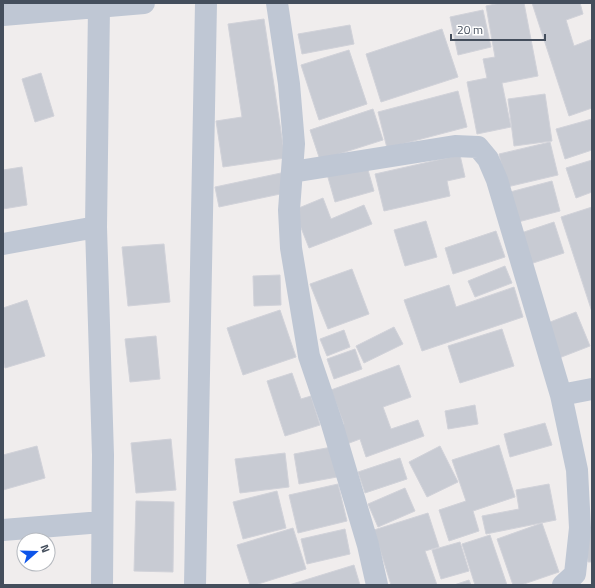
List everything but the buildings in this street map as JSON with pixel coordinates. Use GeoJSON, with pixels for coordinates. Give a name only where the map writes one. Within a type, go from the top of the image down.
{"type":"FeatureCollection","features":[{"type":"Feature","properties":{"kind":"street"},"geometry":{"type":"LineString","coordinates":[[3,15],[144,3]]}},
{"type":"Feature","properties":{"kind":"street"},"geometry":{"type":"LineString","coordinates":[[195,585],[206,3]]}},
{"type":"Feature","properties":{"kind":"street"},"geometry":{"type":"LineString","coordinates":[[277,3],[289,84],[294,144],[289,210],[291,248],[309,356],[332,424],[368,545],[377,585]]}},
{"type":"Feature","properties":{"kind":"street"},"geometry":{"type":"LineString","coordinates":[[99,7],[96,227],[103,455],[102,585]]}},
{"type":"Feature","properties":{"kind":"street"},"geometry":{"type":"LineString","coordinates":[[292,172],[454,146],[478,147],[488,159],[497,180],[561,395],[577,470],[580,528],[575,574],[563,585]]}},
{"type":"Feature","properties":{"kind":"street"},"geometry":{"type":"LineString","coordinates":[[3,244],[96,227]]}},
{"type":"Feature","properties":{"kind":"street"},"geometry":{"type":"LineString","coordinates":[[561,395],[592,389]]}},
{"type":"Feature","properties":{"kind":"street"},"geometry":{"type":"LineString","coordinates":[[3,530],[102,522]]}}]}
